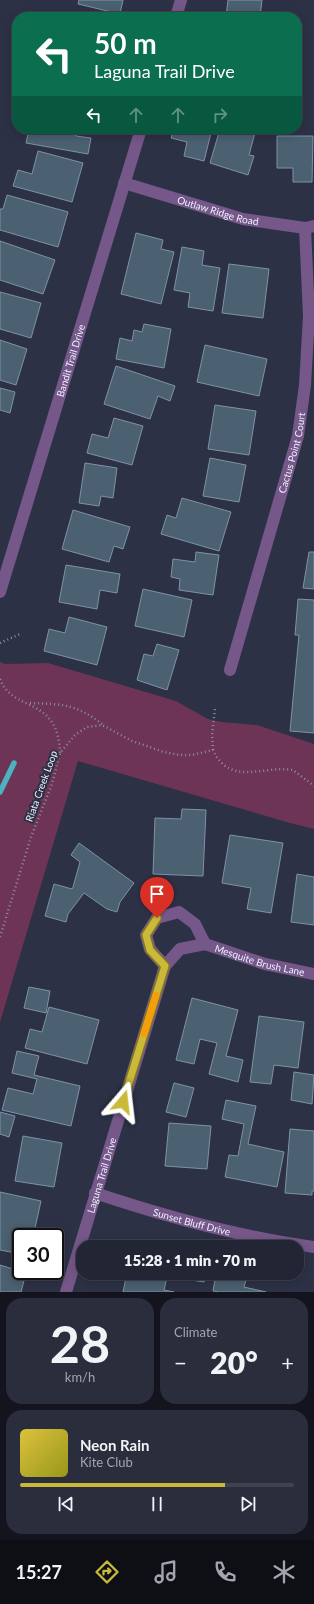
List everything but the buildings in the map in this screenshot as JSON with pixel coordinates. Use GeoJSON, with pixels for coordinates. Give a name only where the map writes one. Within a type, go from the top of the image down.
{"type":"FeatureCollection","features":[{"type":"Feature","properties":{"kind":"street"},"geometry":{"type":"LineString","coordinates":[[177,12],[181,0]]}},
{"type":"Feature","properties":{"kind":"street","name":"Bandit Trail Drive"},"geometry":{"type":"LineString","coordinates":[[0,592],[139,134]]}},
{"type":"Feature","properties":{"kind":"street","name":"Outlaw Ridge Road"},"geometry":{"type":"LineString","coordinates":[[124,183],[243,219],[310,227]]}},
{"type":"Feature","properties":{"kind":"street","name":"Cactus Point Court"},"geometry":{"type":"LineString","coordinates":[[230,670],[298,436],[305,385],[309,316],[310,227]]}},
{"type":"Feature","properties":{"kind":"street","name":"Mesquite Brush Lane"},"geometry":{"type":"LineString","coordinates":[[165,966],[150,950],[146,935],[157,918],[179,912],[195,924],[205,944]]}},
{"type":"Feature","properties":{"kind":"street","name":"Mesquite Brush Lane"},"geometry":{"type":"LineString","coordinates":[[180,949],[205,944],[265,964],[314,974]]}},
{"type":"Feature","properties":{"kind":"street","name":"Laguna Trail Drive"},"geometry":{"type":"LineString","coordinates":[[66,1292],[165,966],[180,949]]}},
{"type":"Feature","properties":{"kind":"street","name":"Sunset Bluff Drive"},"geometry":{"type":"LineString","coordinates":[[96,1193],[160,1214],[232,1233],[314,1247]]}},
{"type":"Feature","properties":{"kind":"path"},"geometry":{"type":"LineString","coordinates":[[0,643],[20,634]]}},
{"type":"Feature","properties":{"kind":"path"},"geometry":{"type":"LineString","coordinates":[[0,678],[12,694],[48,716],[58,734],[60,753]]}},
{"type":"Feature","properties":{"kind":"path"},"geometry":{"type":"LineString","coordinates":[[30,704],[55,704],[78,708],[102,725],[132,741],[164,752],[179,755],[192,755],[214,750]]}},
{"type":"Feature","properties":{"kind":"path"},"geometry":{"type":"LineString","coordinates":[[215,709],[212,735],[214,750],[222,764],[232,770],[251,772],[293,770],[314,786]]}},
{"type":"Feature","properties":{"kind":"path","name":"Riata Creek Loop"},"geometry":{"type":"LineString","coordinates":[[0,937],[28,848],[52,784],[60,753],[69,741],[82,729],[94,725],[102,725]]}},
{"type":"Feature","properties":{"kind":"shaded area"},"geometry":{"type":"Polygon","coordinates":[[[0,662],[5,664],[48,663],[176,701],[208,719],[221,722],[257,725],[314,744],[314,829],[78,761],[0,1022],[0,662]]]}},
{"type":"Feature","properties":{"kind":"waterway"},"geometry":{"type":"LineString","coordinates":[[0,792],[14,763]]}},
{"type":"Feature","properties":{"kind":"slow traffic"},"geometry":{"type":"LineString","coordinates":[[144,1034],[156,995]]}},
{"type":"Feature","properties":{"kind":"route"},"geometry":{"type":"LineString","coordinates":[[123,1102],[165,966],[150,950],[146,935],[157,918]]}}]}
